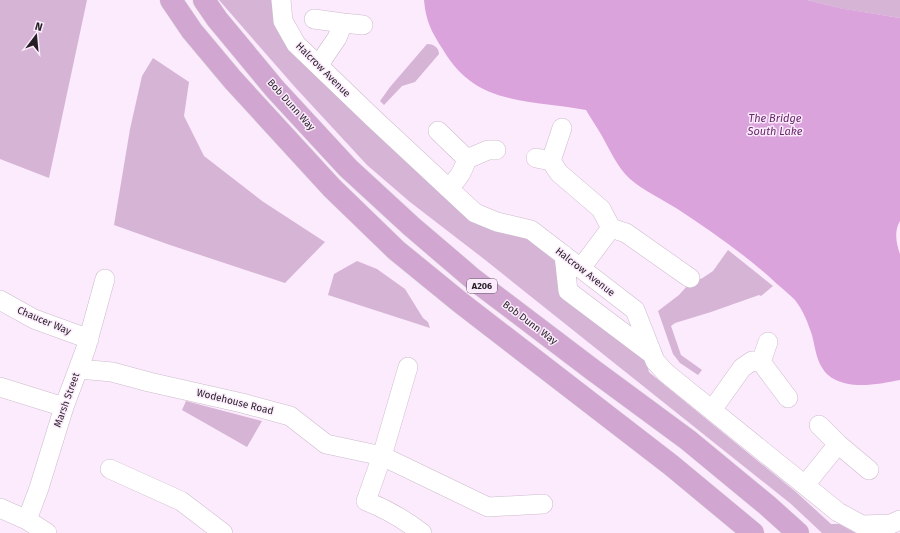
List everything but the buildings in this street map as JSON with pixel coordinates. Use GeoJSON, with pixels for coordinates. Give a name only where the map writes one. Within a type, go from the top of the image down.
{"type":"FeatureCollection","features":[{"type":"Feature","properties":{"kind":"main road","name":"A206"},"geometry":{"type":"LineString","coordinates":[[171,0],[192,31],[233,80],[332,188],[396,250],[461,303],[665,460],[753,533]]}},
{"type":"Feature","properties":{"kind":"main road","name":"Bob Dunn Way"},"geometry":{"type":"LineString","coordinates":[[204,0],[275,89],[348,168],[411,226],[473,279],[688,440],[768,506],[798,533]]}},
{"type":"Feature","properties":{"kind":"street","name":"Halcrow Avenue"},"geometry":{"type":"LineString","coordinates":[[280,0],[283,21],[296,44],[475,213],[497,222],[532,230],[635,310],[655,361],[666,373],[838,512],[862,524],[891,524],[900,520]]}},
{"type":"Feature","properties":{"kind":"street"},"geometry":{"type":"LineString","coordinates":[[314,18],[363,25]]}},
{"type":"Feature","properties":{"kind":"street"},"geometry":{"type":"LineString","coordinates":[[319,66],[337,38],[343,23]]}},
{"type":"Feature","properties":{"kind":"street"},"geometry":{"type":"LineString","coordinates":[[562,128],[543,159],[601,209],[611,228],[626,233],[690,278]]}},
{"type":"Feature","properties":{"kind":"street"},"geometry":{"type":"LineString","coordinates":[[438,131],[467,159]]}},
{"type":"Feature","properties":{"kind":"street"},"geometry":{"type":"LineString","coordinates":[[448,188],[463,172],[467,159],[488,150],[496,150]]}},
{"type":"Feature","properties":{"kind":"street"},"geometry":{"type":"LineString","coordinates":[[581,268],[611,228]]}},
{"type":"Feature","properties":{"kind":"street"},"geometry":{"type":"LineString","coordinates":[[564,255],[568,290],[653,355]]}},
{"type":"Feature","properties":{"kind":"street","name":"Marsh Street"},"geometry":{"type":"LineString","coordinates":[[26,520],[37,493],[64,407],[89,340],[105,279]]}},
{"type":"Feature","properties":{"kind":"street","name":"Chaucer Way"},"geometry":{"type":"LineString","coordinates":[[0,300],[34,319],[89,340]]}},
{"type":"Feature","properties":{"kind":"street"},"geometry":{"type":"LineString","coordinates":[[761,362],[768,342]]}},
{"type":"Feature","properties":{"kind":"street"},"geometry":{"type":"LineString","coordinates":[[712,410],[742,368],[752,361],[761,362],[788,398]]}},
{"type":"Feature","properties":{"kind":"street"},"geometry":{"type":"LineString","coordinates":[[408,367],[382,456],[366,501],[396,515],[422,533]]}},
{"type":"Feature","properties":{"kind":"street","name":"Wodehouse Road"},"geometry":{"type":"LineString","coordinates":[[79,369],[112,372],[290,416],[326,444],[382,456],[488,507],[543,504]]}},
{"type":"Feature","properties":{"kind":"street"},"geometry":{"type":"LineString","coordinates":[[0,387],[64,407]]}},
{"type":"Feature","properties":{"kind":"street"},"geometry":{"type":"LineString","coordinates":[[819,425],[838,444],[870,470]]}},
{"type":"Feature","properties":{"kind":"street"},"geometry":{"type":"LineString","coordinates":[[805,485],[838,444]]}},
{"type":"Feature","properties":{"kind":"street"},"geometry":{"type":"LineString","coordinates":[[110,469],[181,501],[223,533]]}},
{"type":"Feature","properties":{"kind":"street"},"geometry":{"type":"LineString","coordinates":[[0,508],[26,520],[46,533]]}},
{"type":"Feature","properties":{"kind":"shaded area"},"geometry":{"type":"Polygon","coordinates":[[[0,0],[87,0],[49,178],[0,159],[0,0]]]}},
{"type":"Feature","properties":{"kind":"shaded area"},"geometry":{"type":"Polygon","coordinates":[[[219,0],[279,0],[279,14],[472,217],[535,239],[560,258],[561,279],[645,357],[650,373],[796,492],[831,524],[839,524],[856,533],[822,533],[791,504],[484,259],[410,202],[367,165],[294,86],[219,0]]]}},
{"type":"Feature","properties":{"kind":"shaded area"},"geometry":{"type":"Polygon","coordinates":[[[807,0],[900,0],[900,18],[838,8],[807,0]]]}},
{"type":"Feature","properties":{"kind":"shaded area"},"geometry":{"type":"Polygon","coordinates":[[[427,44],[435,46],[438,49],[439,54],[415,82],[402,86],[384,105],[380,101],[427,44]]]}},
{"type":"Feature","properties":{"kind":"shaded area"},"geometry":{"type":"Polygon","coordinates":[[[153,58],[189,82],[184,116],[204,156],[262,201],[325,242],[285,283],[114,225],[130,129],[142,76],[153,58]]]}},
{"type":"Feature","properties":{"kind":"shaded area"},"geometry":{"type":"Polygon","coordinates":[[[728,250],[773,286],[761,296],[759,295],[675,323],[671,326],[681,355],[702,370],[698,375],[680,363],[673,354],[658,311],[679,295],[697,276],[701,279],[713,271],[728,250]]]}},
{"type":"Feature","properties":{"kind":"shaded area"},"geometry":{"type":"Polygon","coordinates":[[[357,261],[377,269],[405,289],[423,318],[428,322],[430,328],[328,295],[334,274],[357,261]]]}},
{"type":"Feature","properties":{"kind":"shaded area"},"geometry":{"type":"Polygon","coordinates":[[[186,401],[262,421],[247,447],[182,410],[186,401]]]}},
{"type":"Feature","properties":{"kind":"water","name":"The Bridge South Lake"},"geometry":{"type":"Polygon","coordinates":[[[424,0],[807,0],[839,8],[900,18],[900,221],[896,237],[900,254],[900,380],[857,385],[840,382],[832,378],[820,364],[807,321],[795,300],[753,263],[728,244],[676,208],[646,191],[630,179],[618,164],[586,110],[509,98],[481,88],[465,77],[457,70],[435,36],[428,20],[424,0]]]}}]}
